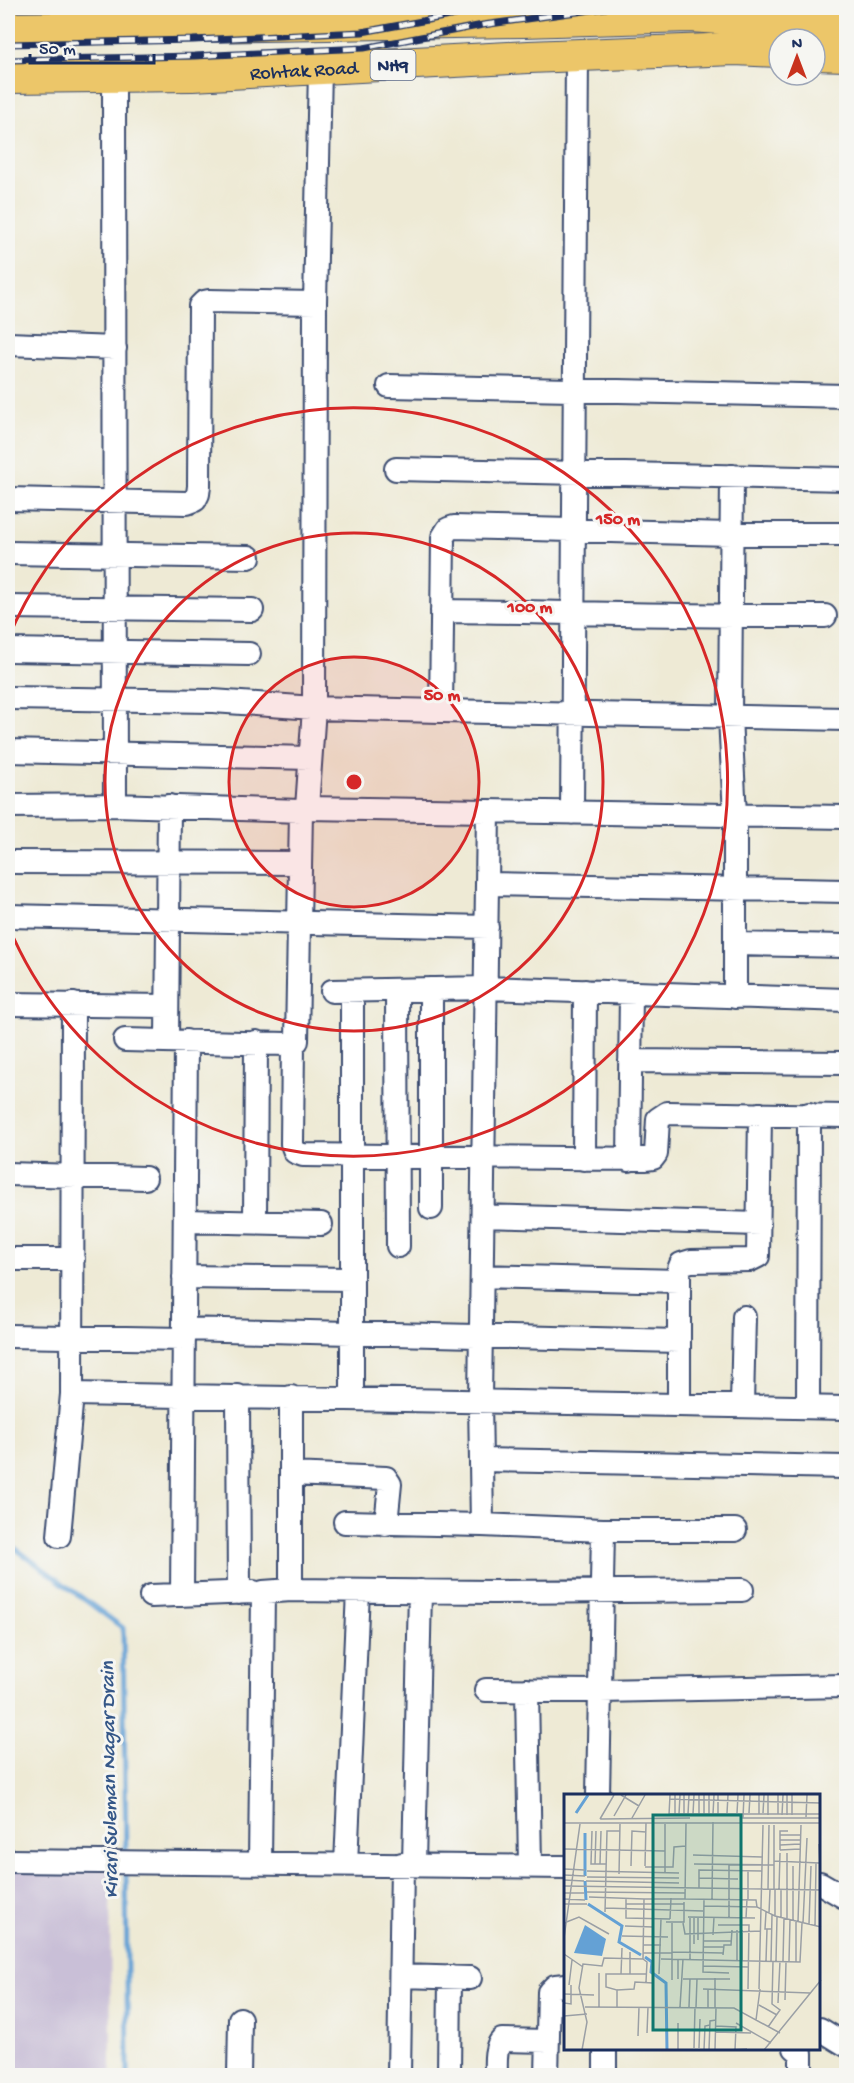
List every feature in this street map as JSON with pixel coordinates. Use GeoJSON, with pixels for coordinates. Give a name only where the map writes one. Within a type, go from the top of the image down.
{"type":"FeatureCollection","features":[{"type":"Feature","properties":{"kind":"highway","name":"NH9"},"geometry":{"type":"LineString","coordinates":[[8,29],[155,17],[523,21],[689,16],[846,26]]}},
{"type":"Feature","properties":{"kind":"highway","name":"Rohtak Road"},"geometry":{"type":"LineString","coordinates":[[8,77],[192,75],[735,49],[767,50]]}},
{"type":"Feature","properties":{"kind":"highway"},"geometry":{"type":"LineString","coordinates":[[827,55],[846,56]]}},
{"type":"Feature","properties":{"kind":"street"},"geometry":{"type":"LineString","coordinates":[[572,813],[577,56]]}},
{"type":"Feature","properties":{"kind":"street"},"geometry":{"type":"LineString","coordinates":[[125,1040],[293,1043],[297,1041],[300,863],[314,708],[315,303],[320,69]]}},
{"type":"Feature","properties":{"kind":"street"},"geometry":{"type":"LineString","coordinates":[[114,76],[116,805]]}},
{"type":"Feature","properties":{"kind":"street"},"geometry":{"type":"LineString","coordinates":[[8,499],[187,502],[195,500],[198,494],[198,312],[200,306],[204,302],[315,303]]}},
{"type":"Feature","properties":{"kind":"street"},"geometry":{"type":"LineString","coordinates":[[8,344],[114,348]]}},
{"type":"Feature","properties":{"kind":"street"},"geometry":{"type":"LineString","coordinates":[[389,386],[846,396]]}},
{"type":"Feature","properties":{"kind":"street"},"geometry":{"type":"LineString","coordinates":[[396,469],[846,479]]}},
{"type":"Feature","properties":{"kind":"street"},"geometry":{"type":"LineString","coordinates":[[732,476],[730,717],[735,815],[735,997]]}},
{"type":"Feature","properties":{"kind":"street"},"geometry":{"type":"LineString","coordinates":[[441,711],[443,537],[448,529],[454,527],[731,534],[846,534]]}},
{"type":"Feature","properties":{"kind":"street"},"geometry":{"type":"LineString","coordinates":[[8,553],[249,557]]}},
{"type":"Feature","properties":{"kind":"street"},"geometry":{"type":"LineString","coordinates":[[8,607],[252,610]]}},
{"type":"Feature","properties":{"kind":"street"},"geometry":{"type":"LineString","coordinates":[[442,611],[730,617],[825,616]]}},
{"type":"Feature","properties":{"kind":"street"},"geometry":{"type":"LineString","coordinates":[[8,650],[249,654]]}},
{"type":"Feature","properties":{"kind":"street"},"geometry":{"type":"LineString","coordinates":[[8,698],[213,701],[314,708],[846,718]]}},
{"type":"Feature","properties":{"kind":"street"},"geometry":{"type":"LineString","coordinates":[[8,751],[310,758]]}},
{"type":"Feature","properties":{"kind":"street"},"geometry":{"type":"LineString","coordinates":[[8,806],[116,805],[846,817]]}},
{"type":"Feature","properties":{"kind":"street"},"geometry":{"type":"LineString","coordinates":[[169,806],[166,1006],[176,1041],[185,1221],[182,1595]]}},
{"type":"Feature","properties":{"kind":"street"},"geometry":{"type":"LineString","coordinates":[[482,1526],[483,1460],[480,1400],[488,811]]}},
{"type":"Feature","properties":{"kind":"street"},"geometry":{"type":"LineString","coordinates":[[8,862],[300,863]]}},
{"type":"Feature","properties":{"kind":"street"},"geometry":{"type":"LineString","coordinates":[[487,884],[846,891]]}},
{"type":"Feature","properties":{"kind":"street"},"geometry":{"type":"LineString","coordinates":[[8,916],[487,927]]}},
{"type":"Feature","properties":{"kind":"street"},"geometry":{"type":"LineString","coordinates":[[735,944],[846,946]]}},
{"type":"Feature","properties":{"kind":"street"},"geometry":{"type":"LineString","coordinates":[[352,1398],[352,1155],[342,991],[486,988],[846,1000]]}},
{"type":"Feature","properties":{"kind":"street"},"geometry":{"type":"LineString","coordinates":[[431,989],[431,1208]]}},
{"type":"Feature","properties":{"kind":"street"},"geometry":{"type":"LineString","coordinates":[[397,990],[398,1246]]}},
{"type":"Feature","properties":{"kind":"street"},"geometry":{"type":"LineString","coordinates":[[584,1159],[585,991]]}},
{"type":"Feature","properties":{"kind":"street"},"geometry":{"type":"LineString","coordinates":[[629,1160],[631,993]]}},
{"type":"Feature","properties":{"kind":"street"},"geometry":{"type":"LineString","coordinates":[[8,1004],[166,1006]]}},
{"type":"Feature","properties":{"kind":"street"},"geometry":{"type":"LineString","coordinates":[[59,1536],[72,1394],[73,1004]]}},
{"type":"Feature","properties":{"kind":"street"},"geometry":{"type":"LineString","coordinates":[[255,1222],[256,1042]]}},
{"type":"Feature","properties":{"kind":"street"},"geometry":{"type":"LineString","coordinates":[[293,1043],[292,1144],[295,1152],[303,1155],[629,1160],[653,1158],[656,1154],[658,1119],[667,1113],[846,1116]]}},
{"type":"Feature","properties":{"kind":"street"},"geometry":{"type":"LineString","coordinates":[[630,1062],[846,1063]]}},
{"type":"Feature","properties":{"kind":"street"},"geometry":{"type":"LineString","coordinates":[[680,1404],[679,1269],[685,1262],[754,1259],[759,1253],[760,1114]]}},
{"type":"Feature","properties":{"kind":"street"},"geometry":{"type":"LineString","coordinates":[[808,1407],[809,1114]]}},
{"type":"Feature","properties":{"kind":"street"},"geometry":{"type":"LineString","coordinates":[[8,1174],[146,1178]]}},
{"type":"Feature","properties":{"kind":"street"},"geometry":{"type":"LineString","coordinates":[[483,1216],[759,1224]]}},
{"type":"Feature","properties":{"kind":"street"},"geometry":{"type":"LineString","coordinates":[[185,1221],[321,1224]]}},
{"type":"Feature","properties":{"kind":"street"},"geometry":{"type":"LineString","coordinates":[[8,1259],[73,1259]]}},
{"type":"Feature","properties":{"kind":"street"},"geometry":{"type":"LineString","coordinates":[[482,1276],[679,1281]]}},
{"type":"Feature","properties":{"kind":"street"},"geometry":{"type":"LineString","coordinates":[[184,1277],[352,1279]]}},
{"type":"Feature","properties":{"kind":"street"},"geometry":{"type":"LineString","coordinates":[[742,1405],[744,1317]]}},
{"type":"Feature","properties":{"kind":"street"},"geometry":{"type":"LineString","coordinates":[[8,1336],[352,1332],[680,1341]]}},
{"type":"Feature","properties":{"kind":"street"},"geometry":{"type":"LineString","coordinates":[[72,1394],[846,1408]]}},
{"type":"Feature","properties":{"kind":"street"},"geometry":{"type":"LineString","coordinates":[[238,1396],[239,1593]]}},
{"type":"Feature","properties":{"kind":"street"},"geometry":{"type":"LineString","coordinates":[[291,1397],[291,1590]]}},
{"type":"Feature","properties":{"kind":"street"},"geometry":{"type":"LineString","coordinates":[[483,1460],[846,1467]]}},
{"type":"Feature","properties":{"kind":"street"},"geometry":{"type":"LineString","coordinates":[[291,1474],[386,1478],[390,1484],[386,1524]]}},
{"type":"Feature","properties":{"kind":"street"},"geometry":{"type":"LineString","coordinates":[[345,1522],[603,1530],[735,1530]]}},
{"type":"Feature","properties":{"kind":"street"},"geometry":{"type":"LineString","coordinates":[[598,1794],[603,1530]]}},
{"type":"Feature","properties":{"kind":"street"},"geometry":{"type":"LineString","coordinates":[[151,1596],[291,1590],[742,1590]]}},
{"type":"Feature","properties":{"kind":"street"},"geometry":{"type":"LineString","coordinates":[[346,1864],[358,1591]]}},
{"type":"Feature","properties":{"kind":"street"},"geometry":{"type":"LineString","coordinates":[[399,2076],[401,1976],[420,1591]]}},
{"type":"Feature","properties":{"kind":"street"},"geometry":{"type":"LineString","coordinates":[[260,1863],[263,1592]]}},
{"type":"Feature","properties":{"kind":"street"},"geometry":{"type":"LineString","coordinates":[[486,1690],[846,1686]]}},
{"type":"Feature","properties":{"kind":"street"},"geometry":{"type":"LineString","coordinates":[[527,1690],[530,1866]]}},
{"type":"Feature","properties":{"kind":"street"},"geometry":{"type":"LineString","coordinates":[[8,1861],[564,1867]]}},
{"type":"Feature","properties":{"kind":"street"},"geometry":{"type":"LineString","coordinates":[[821,1884],[846,1898]]}},
{"type":"Feature","properties":{"kind":"street"},"geometry":{"type":"LineString","coordinates":[[401,1976],[460,1978],[449,2076]]}},
{"type":"Feature","properties":{"kind":"street"},"geometry":{"type":"LineString","coordinates":[[547,2076],[549,1992],[555,1986],[564,1985]]}},
{"type":"Feature","properties":{"kind":"street"},"geometry":{"type":"LineString","coordinates":[[239,2076],[240,2019]]}},
{"type":"Feature","properties":{"kind":"street"},"geometry":{"type":"LineString","coordinates":[[821,2030],[846,2045]]}},
{"type":"Feature","properties":{"kind":"street"},"geometry":{"type":"LineString","coordinates":[[496,2076],[498,2044],[502,2040],[548,2041]]}},
{"type":"Feature","properties":{"kind":"street"},"geometry":{"type":"LineString","coordinates":[[605,2050],[605,2076]]}},
{"type":"Feature","properties":{"kind":"street"},"geometry":{"type":"LineString","coordinates":[[796,2050],[801,2054],[801,2076]]}},
{"type":"Feature","properties":{"kind":"shaded area"},"geometry":{"type":"Polygon","coordinates":[[[110,1869],[111,2075],[8,2075],[8,1870],[110,1869]]]}},
{"type":"Feature","properties":{"kind":"waterway","name":"Kirari Suleman Nagar Drain"},"geometry":{"type":"LineString","coordinates":[[8,1543],[123,1628],[126,1858]]}},
{"type":"Feature","properties":{"kind":"waterway","name":"Kirari Suleman Nagar Drain"},"geometry":{"type":"LineString","coordinates":[[126,1867],[128,2076]]}},
{"type":"Feature","properties":{"kind":"railway"},"geometry":{"type":"LineString","coordinates":[[8,44],[193,40],[362,32],[493,8]]}},
{"type":"Feature","properties":{"kind":"railway"},"geometry":{"type":"LineString","coordinates":[[8,60],[194,56],[364,48],[483,25],[606,8]]}}]}
